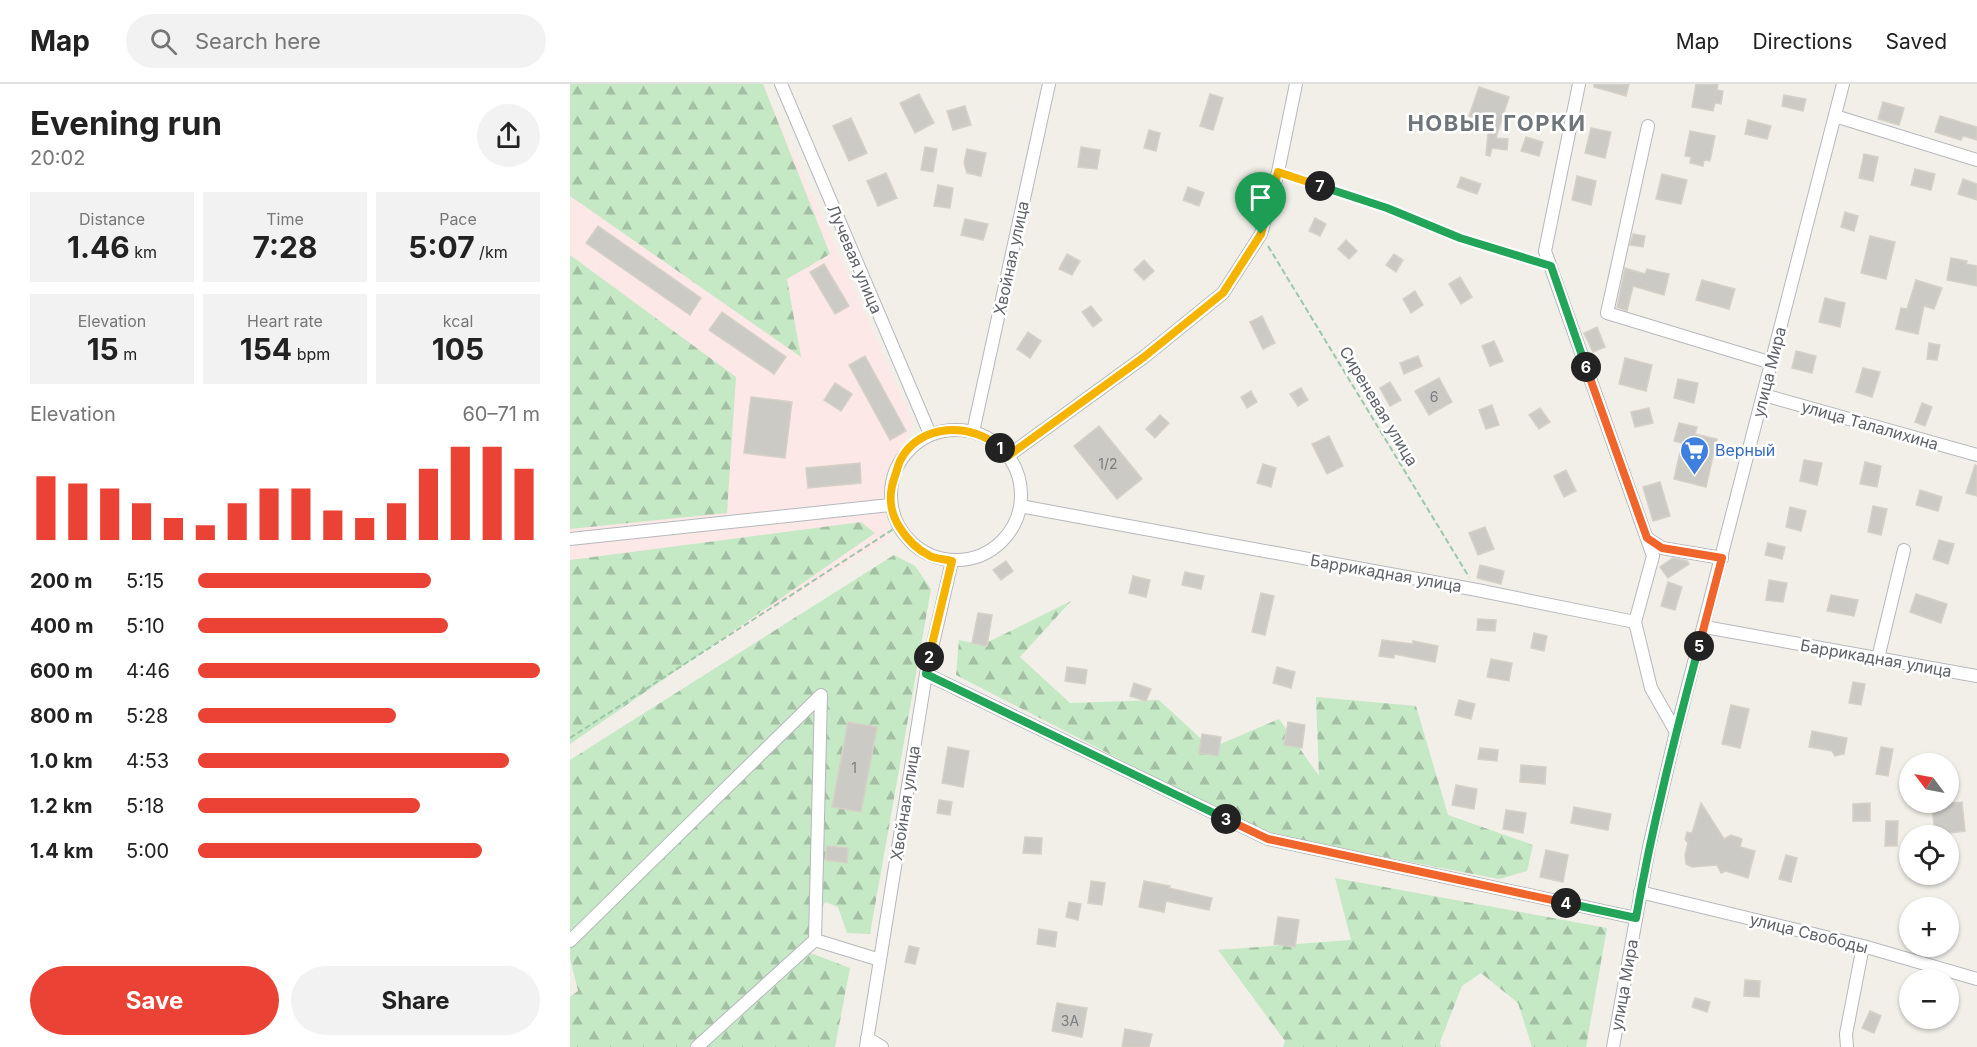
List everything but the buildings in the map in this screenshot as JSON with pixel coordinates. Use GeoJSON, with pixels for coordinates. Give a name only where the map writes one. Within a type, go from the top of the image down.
{"type":"FeatureCollection","features":[{"type":"Feature","properties":{"kind":"street","name":"Лучевая улица"},"geometry":{"type":"LineString","coordinates":[[781,84],[930,434]]}},
{"type":"Feature","properties":{"kind":"street","name":"Хвойная улица"},"geometry":{"type":"LineString","coordinates":[[973,432],[1049,84]]}},
{"type":"Feature","properties":{"kind":"street"},"geometry":{"type":"LineString","coordinates":[[1008,456],[1144,357],[1223,293],[1261,234],[1278,172],[1296,84]]}},
{"type":"Feature","properties":{"kind":"street"},"geometry":{"type":"LineString","coordinates":[[1579,84],[1545,250],[1653,556],[1635,622],[1651,688],[1676,732]]}},
{"type":"Feature","properties":{"kind":"street","name":"улица Мира"},"geometry":{"type":"LineString","coordinates":[[1613,1047],[1649,847],[1676,732],[1843,84]]}},
{"type":"Feature","properties":{"kind":"street"},"geometry":{"type":"LineString","coordinates":[[1835,116],[1977,160]]}},
{"type":"Feature","properties":{"kind":"street"},"geometry":{"type":"LineString","coordinates":[[1648,126],[1607,313],[1772,363]]}},
{"type":"Feature","properties":{"kind":"street","name":"улица Талалихина"},"geometry":{"type":"LineString","coordinates":[[1764,395],[1977,455]]}},
{"type":"Feature","properties":{"kind":"street"},"geometry":{"type":"LineString","coordinates":[[951,429],[973,432],[992,440],[1008,456],[1016,469],[1021,488],[1020,506],[1012,528],[1000,543],[977,557],[952,561],[930,556],[907,539],[894,519],[890,491],[901,458],[915,443],[930,434],[951,429]]}},
{"type":"Feature","properties":{"kind":"street"},"geometry":{"type":"LineString","coordinates":[[570,539],[891,506]]}},
{"type":"Feature","properties":{"kind":"street","name":"Баррикадная улица"},"geometry":{"type":"LineString","coordinates":[[1020,506],[1477,590],[1635,622]]}},
{"type":"Feature","properties":{"kind":"street"},"geometry":{"type":"LineString","coordinates":[[1647,538],[1662,548],[1722,558]]}},
{"type":"Feature","properties":{"kind":"street"},"geometry":{"type":"LineString","coordinates":[[1878,658],[1904,550]]}},
{"type":"Feature","properties":{"kind":"street","name":"Хвойная улица"},"geometry":{"type":"LineString","coordinates":[[866,1043],[926,674],[952,561]]}},
{"type":"Feature","properties":{"kind":"street","name":"Баррикадная улица"},"geometry":{"type":"LineString","coordinates":[[1704,627],[1977,676]]}},
{"type":"Feature","properties":{"kind":"street"},"geometry":{"type":"LineString","coordinates":[[926,674],[1268,839],[1636,918]]}},
{"type":"Feature","properties":{"kind":"street"},"geometry":{"type":"LineString","coordinates":[[570,941],[821,694],[815,940],[698,1047]]}},
{"type":"Feature","properties":{"kind":"street","name":"улица Свободы"},"geometry":{"type":"LineString","coordinates":[[1640,892],[1863,946],[1977,979]]}},
{"type":"Feature","properties":{"kind":"street"},"geometry":{"type":"LineString","coordinates":[[815,940],[880,960]]}},
{"type":"Feature","properties":{"kind":"street"},"geometry":{"type":"LineString","coordinates":[[1847,1047],[1846,1034],[1863,946]]}},
{"type":"Feature","properties":{"kind":"street"},"geometry":{"type":"LineString","coordinates":[[866,1043],[882,1047]]}},
{"type":"Feature","properties":{"kind":"path"},"geometry":{"type":"LineString","coordinates":[[1278,172],[1387,208],[1460,238],[1551,266]]}},
{"type":"Feature","properties":{"kind":"path","name":"Сиреневая улица"},"geometry":{"type":"LineString","coordinates":[[1261,234],[1477,590]]}},
{"type":"Feature","properties":{"kind":"path"},"geometry":{"type":"LineString","coordinates":[[570,738],[898,526]]}},
{"type":"Feature","properties":{"kind":"shaded area"},"geometry":{"type":"Polygon","coordinates":[[[570,84],[763,84],[914,424],[896,456],[884,492],[890,538],[570,732],[570,84]]]}},
{"type":"Feature","properties":{"kind":"green space"},"geometry":{"type":"Polygon","coordinates":[[[570,84],[763,84],[830,254],[787,279],[801,357],[570,196],[570,84]]]}},
{"type":"Feature","properties":{"kind":"green space"},"geometry":{"type":"Polygon","coordinates":[[[570,255],[736,377],[727,513],[570,529],[570,255]]]}},
{"type":"Feature","properties":{"kind":"green space"},"geometry":{"type":"Polygon","coordinates":[[[861,522],[875,533],[570,744],[570,560],[861,522]]]}},
{"type":"Feature","properties":{"kind":"green space"},"geometry":{"type":"Polygon","coordinates":[[[894,555],[915,566],[931,589],[870,934],[847,933],[838,907],[825,902],[805,942],[689,1047],[570,1047],[570,997],[578,991],[570,958],[570,760],[894,555]]]}},
{"type":"Feature","properties":{"kind":"green space"},"geometry":{"type":"Polygon","coordinates":[[[1071,601],[1020,657],[1070,703],[1159,700],[1211,748],[1279,719],[1319,776],[1316,697],[1416,706],[1448,815],[1533,845],[1527,871],[1499,879],[1265,834],[956,675],[959,640],[982,645],[1071,601]]]}},
{"type":"Feature","properties":{"kind":"green space"},"geometry":{"type":"Polygon","coordinates":[[[1335,878],[1607,928],[1586,1047],[1532,1047],[1518,1003],[1481,973],[1462,986],[1440,1042],[1441,1047],[1283,1047],[1285,1041],[1218,950],[1351,940],[1335,878]]]}},
{"type":"Feature","properties":{"kind":"green space"},"geometry":{"type":"Polygon","coordinates":[[[805,951],[850,968],[835,1047],[699,1047],[805,951]]]}},
{"type":"Feature","properties":{"kind":"place","name":"Верный"},"geometry":{"type":"Point","coordinates":[1694,476]}},
{"type":"Feature","properties":{"kind":"district","name":"НОВЫЕ ГОРКИ"},"geometry":{"type":"Point","coordinates":[1497,123]}},
{"type":"Feature","properties":{"kind":"route"},"geometry":{"type":"LineString","coordinates":[[1278,172],[1387,208],[1460,238],[1551,266],[1647,538],[1662,548],[1722,558],[1662,789],[1636,918],[1268,839],[926,674],[952,561],[930,556],[907,539],[894,519],[890,491],[901,458],[915,443],[930,434],[951,429],[973,432],[992,440],[1008,456],[1144,357],[1223,293],[1261,234],[1278,172]]}}]}
